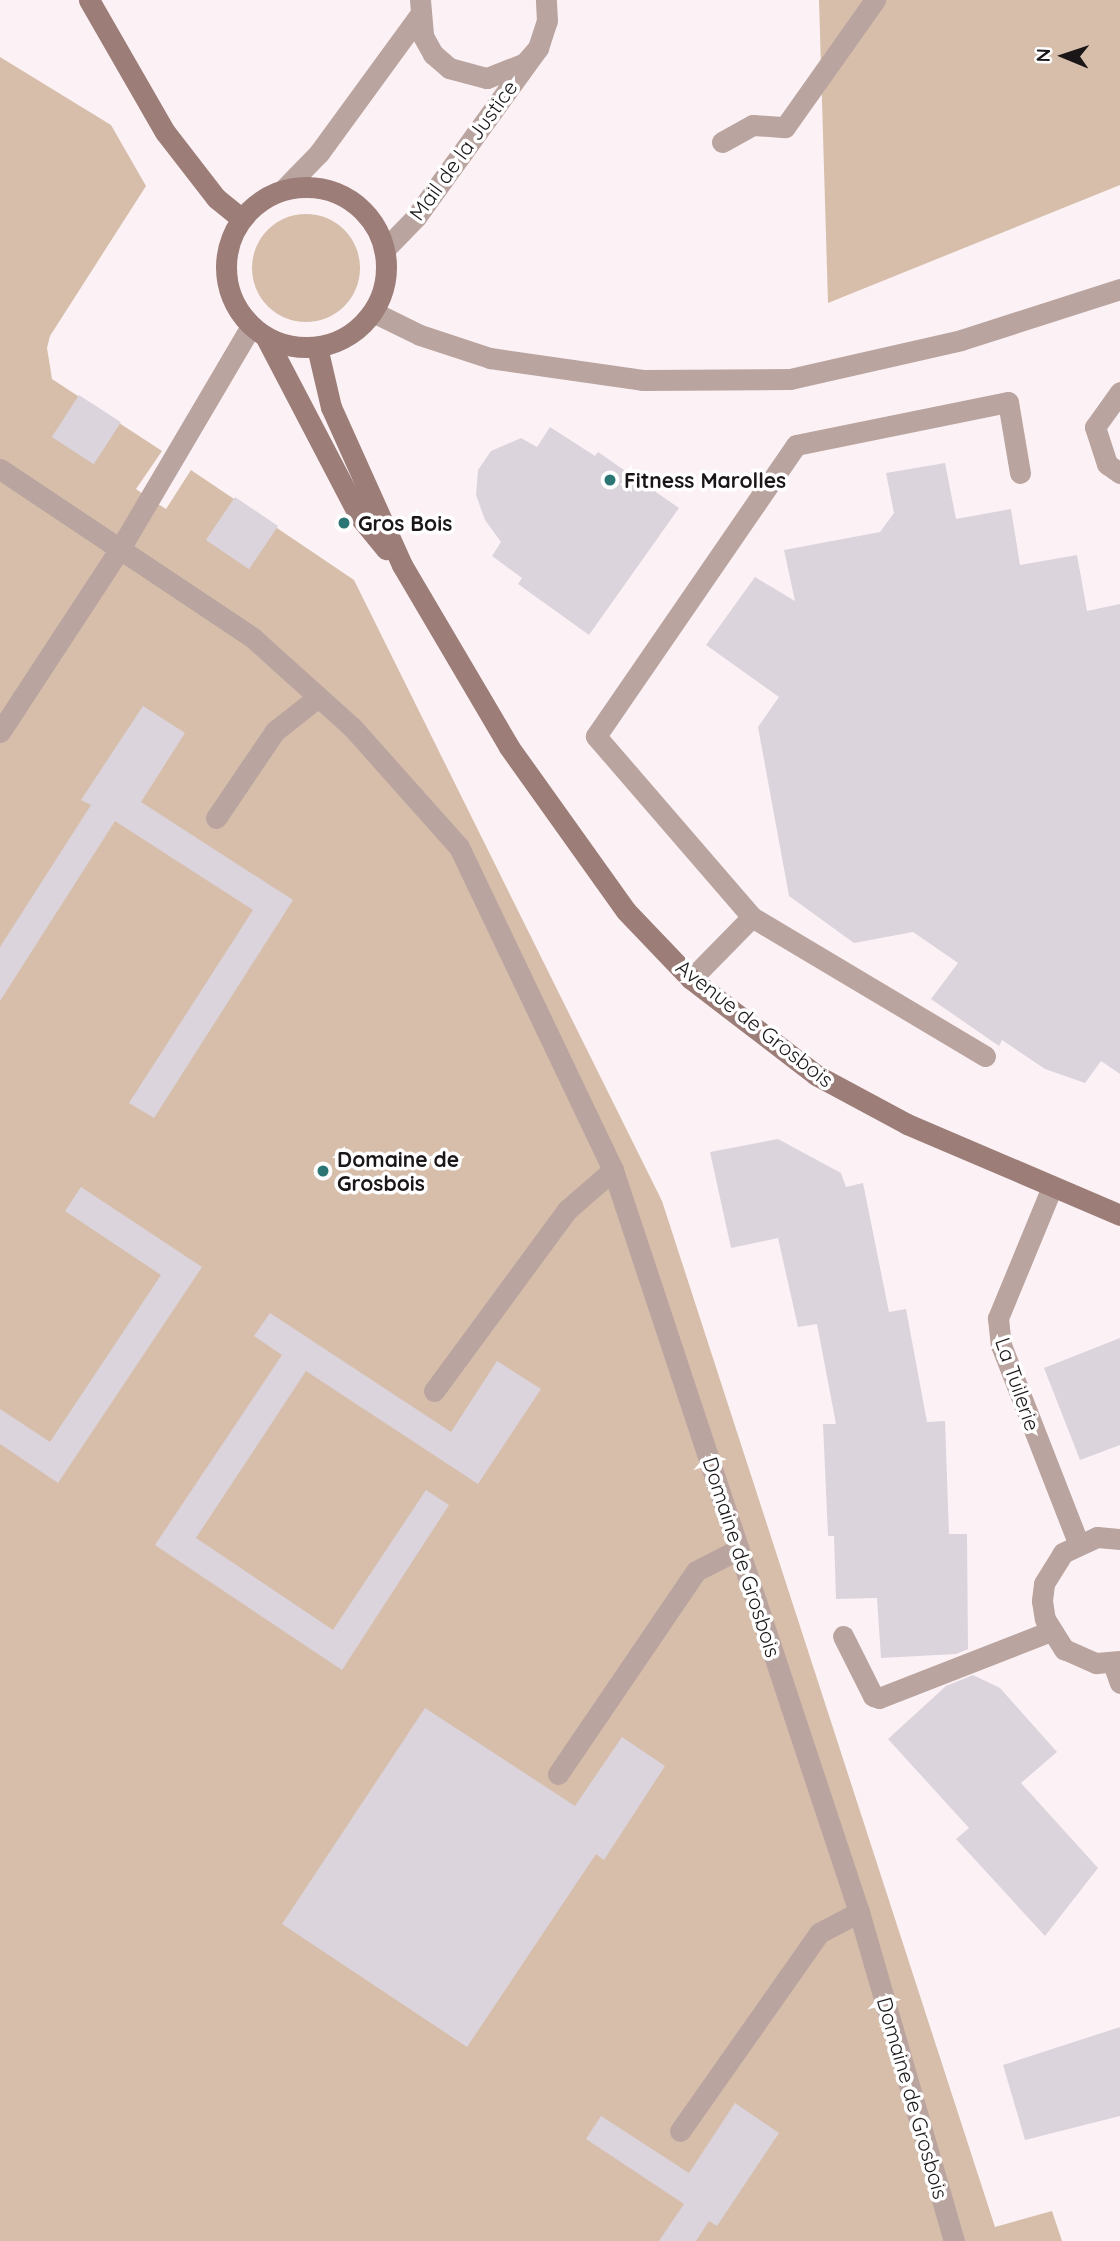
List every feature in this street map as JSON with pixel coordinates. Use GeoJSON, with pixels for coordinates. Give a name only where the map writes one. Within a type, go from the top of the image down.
{"type":"FeatureCollection","features":[{"type":"Feature","properties":{"kind":"street"},"geometry":{"type":"LineString","coordinates":[[89,0],[165,132],[215,198],[242,219]]}},
{"type":"Feature","properties":{"kind":"street"},"geometry":{"type":"LineString","coordinates":[[419,8],[433,54],[467,76],[507,74],[538,48],[547,21],[546,0]]}},
{"type":"Feature","properties":{"kind":"street"},"geometry":{"type":"LineString","coordinates":[[723,142],[753,125],[785,127],[875,0]]}},
{"type":"Feature","properties":{"kind":"street"},"geometry":{"type":"LineString","coordinates":[[283,190],[319,153],[419,8]]}},
{"type":"Feature","properties":{"kind":"street","name":"Mail de la Justice"},"geometry":{"type":"LineString","coordinates":[[385,249],[416,217],[538,48]]}},
{"type":"Feature","properties":{"kind":"street"},"geometry":{"type":"LineString","coordinates":[[309,187],[335,192],[357,205],[375,225],[385,249],[383,292],[373,312],[340,340],[317,347],[299,348],[258,331],[239,311],[226,274],[227,255],[242,219],[260,201],[283,190],[309,187]]}},
{"type":"Feature","properties":{"kind":"street"},"geometry":{"type":"LineString","coordinates":[[373,312],[420,335],[490,358],[642,380],[790,379],[961,340],[1120,289]]}},
{"type":"Feature","properties":{"kind":"street"},"geometry":{"type":"LineString","coordinates":[[0,732],[258,331]]}},
{"type":"Feature","properties":{"kind":"street","name":"Avenue de Grosbois"},"geometry":{"type":"LineString","coordinates":[[258,331],[359,516],[401,565]]}},
{"type":"Feature","properties":{"kind":"street","name":"Avenue de Grosbois"},"geometry":{"type":"LineString","coordinates":[[317,347],[331,407],[401,565],[509,747],[626,911],[691,979],[816,1075],[865,1104],[1120,1215]]}},
{"type":"Feature","properties":{"kind":"street"},"geometry":{"type":"LineString","coordinates":[[1120,392],[1095,427],[1107,464],[1120,473]]}},
{"type":"Feature","properties":{"kind":"street"},"geometry":{"type":"LineString","coordinates":[[985,1056],[752,917],[596,736],[796,445],[1008,402],[1020,473]]}},
{"type":"Feature","properties":{"kind":"street","name":"Domaine de Grosbois"},"geometry":{"type":"LineString","coordinates":[[0,469],[121,547],[253,638],[352,727],[459,847],[613,1170],[859,1912],[954,2241]]}},
{"type":"Feature","properties":{"kind":"street"},"geometry":{"type":"LineString","coordinates":[[216,818],[275,731],[318,697]]}},
{"type":"Feature","properties":{"kind":"street"},"geometry":{"type":"LineString","coordinates":[[691,979],[752,917]]}},
{"type":"Feature","properties":{"kind":"street"},"geometry":{"type":"LineString","coordinates":[[434,1391],[567,1210],[613,1170]]}},
{"type":"Feature","properties":{"kind":"street","name":"La Tuilerie"},"geometry":{"type":"LineString","coordinates":[[1052,1187],[998,1318],[1000,1345],[1078,1543]]}},
{"type":"Feature","properties":{"kind":"street"},"geometry":{"type":"LineString","coordinates":[[1118,1669],[1079,1658],[1064,1648],[1051,1630],[1042,1601],[1044,1584],[1063,1553],[1078,1543],[1097,1537],[1120,1539]]}},
{"type":"Feature","properties":{"kind":"street"},"geometry":{"type":"LineString","coordinates":[[558,1774],[696,1571],[739,1549]]}},
{"type":"Feature","properties":{"kind":"street"},"geometry":{"type":"LineString","coordinates":[[843,1636],[873,1696],[879,1698],[1051,1630]]}},
{"type":"Feature","properties":{"kind":"street"},"geometry":{"type":"LineString","coordinates":[[680,2131],[819,1933],[859,1912]]}},
{"type":"Feature","properties":{"kind":"shaded area"},"geometry":{"type":"Polygon","coordinates":[[[819,0],[1120,0],[1120,185],[828,303],[819,0]]]}},
{"type":"Feature","properties":{"kind":"shaded area","name":"Domaine de Grosbois"},"geometry":{"type":"Polygon","coordinates":[[[0,57],[111,125],[146,186],[50,336],[47,348],[52,379],[162,451],[136,489],[150,499],[166,509],[191,470],[354,580],[662,1201],[995,2227],[1052,2211],[1062,2241],[0,2241],[0,57]]]}},
{"type":"Feature","properties":{"kind":"shaded area"},"geometry":{"type":"Polygon","coordinates":[[[306,214],[327,218],[344,230],[356,247],[360,268],[356,289],[344,306],[327,318],[306,322],[285,318],[268,306],[256,289],[252,268],[256,247],[268,230],[285,218],[306,214]]]}},
{"type":"Feature","properties":{"kind":"building"},"geometry":{"type":"Polygon","coordinates":[[[79,395],[121,422],[94,464],[52,437],[79,395]]]}},
{"type":"Feature","properties":{"kind":"building"},"geometry":{"type":"Polygon","coordinates":[[[550,427],[595,456],[598,452],[679,508],[589,635],[518,584],[522,578],[492,556],[501,542],[485,520],[476,495],[478,470],[491,451],[521,438],[537,447],[550,427]]]}},
{"type":"Feature","properties":{"kind":"building"},"geometry":{"type":"Polygon","coordinates":[[[945,463],[956,519],[1011,509],[1020,565],[1077,555],[1087,611],[1120,604],[1120,1074],[1101,1061],[1085,1083],[1045,1069],[1002,1040],[999,1046],[931,999],[958,963],[913,932],[854,943],[789,896],[758,727],[779,697],[706,645],[755,577],[795,601],[784,550],[880,532],[894,513],[886,473],[945,463]]]}},
{"type":"Feature","properties":{"kind":"building"},"geometry":{"type":"Polygon","coordinates":[[[235,497],[278,526],[249,569],[206,540],[235,497]]]}},
{"type":"Feature","properties":{"kind":"building"},"geometry":{"type":"Polygon","coordinates":[[[143,706],[185,733],[141,802],[293,900],[154,1118],[129,1103],[253,910],[115,821],[0,1001],[0,947],[91,805],[81,800],[143,706]]]}},
{"type":"Feature","properties":{"kind":"building"},"geometry":{"type":"Polygon","coordinates":[[[778,1139],[841,1173],[846,1187],[863,1183],[889,1312],[906,1309],[927,1422],[945,1421],[949,1534],[967,1534],[968,1649],[956,1654],[881,1658],[877,1598],[836,1599],[834,1536],[828,1536],[823,1424],[836,1424],[817,1324],[798,1327],[778,1238],[731,1248],[710,1152],[778,1139]]]}},
{"type":"Feature","properties":{"kind":"building"},"geometry":{"type":"Polygon","coordinates":[[[81,1187],[202,1267],[58,1483],[0,1444],[0,1409],[50,1442],[161,1275],[65,1211],[81,1187]]]}},
{"type":"Feature","properties":{"kind":"building"},"geometry":{"type":"Polygon","coordinates":[[[270,1313],[451,1432],[497,1361],[541,1389],[478,1484],[306,1371],[196,1538],[333,1630],[426,1490],[449,1505],[342,1670],[155,1545],[282,1355],[254,1336],[270,1313]]]}},
{"type":"Feature","properties":{"kind":"building"},"geometry":{"type":"Polygon","coordinates":[[[1120,1338],[1120,1445],[1080,1460],[1044,1368],[1120,1338]]]}},
{"type":"Feature","properties":{"kind":"building"},"geometry":{"type":"Polygon","coordinates":[[[973,1675],[1000,1688],[1057,1752],[1021,1783],[1098,1868],[1045,1936],[956,1839],[969,1828],[888,1739],[946,1686],[973,1675]]]}},
{"type":"Feature","properties":{"kind":"building"},"geometry":{"type":"Polygon","coordinates":[[[425,1708],[575,1806],[622,1737],[665,1766],[604,1860],[596,1854],[467,2047],[282,1924],[425,1708]]]}},
{"type":"Feature","properties":{"kind":"building"},"geometry":{"type":"Polygon","coordinates":[[[1120,2027],[1120,2116],[1025,2140],[1003,2065],[1120,2027]]]}},
{"type":"Feature","properties":{"kind":"building"},"geometry":{"type":"Polygon","coordinates":[[[735,2103],[779,2133],[717,2226],[709,2221],[696,2241],[659,2241],[684,2204],[586,2139],[601,2116],[689,2173],[735,2103]]]}},
{"type":"Feature","properties":{"kind":"place","name":"Fitness Marolles"},"geometry":{"type":"Point","coordinates":[610,480]}},
{"type":"Feature","properties":{"kind":"place","name":"Gros Bois"},"geometry":{"type":"Point","coordinates":[344,523]}},
{"type":"Feature","properties":{"kind":"place","name":"Domaine de Grosbois"},"geometry":{"type":"Point","coordinates":[323,1171]}}]}
